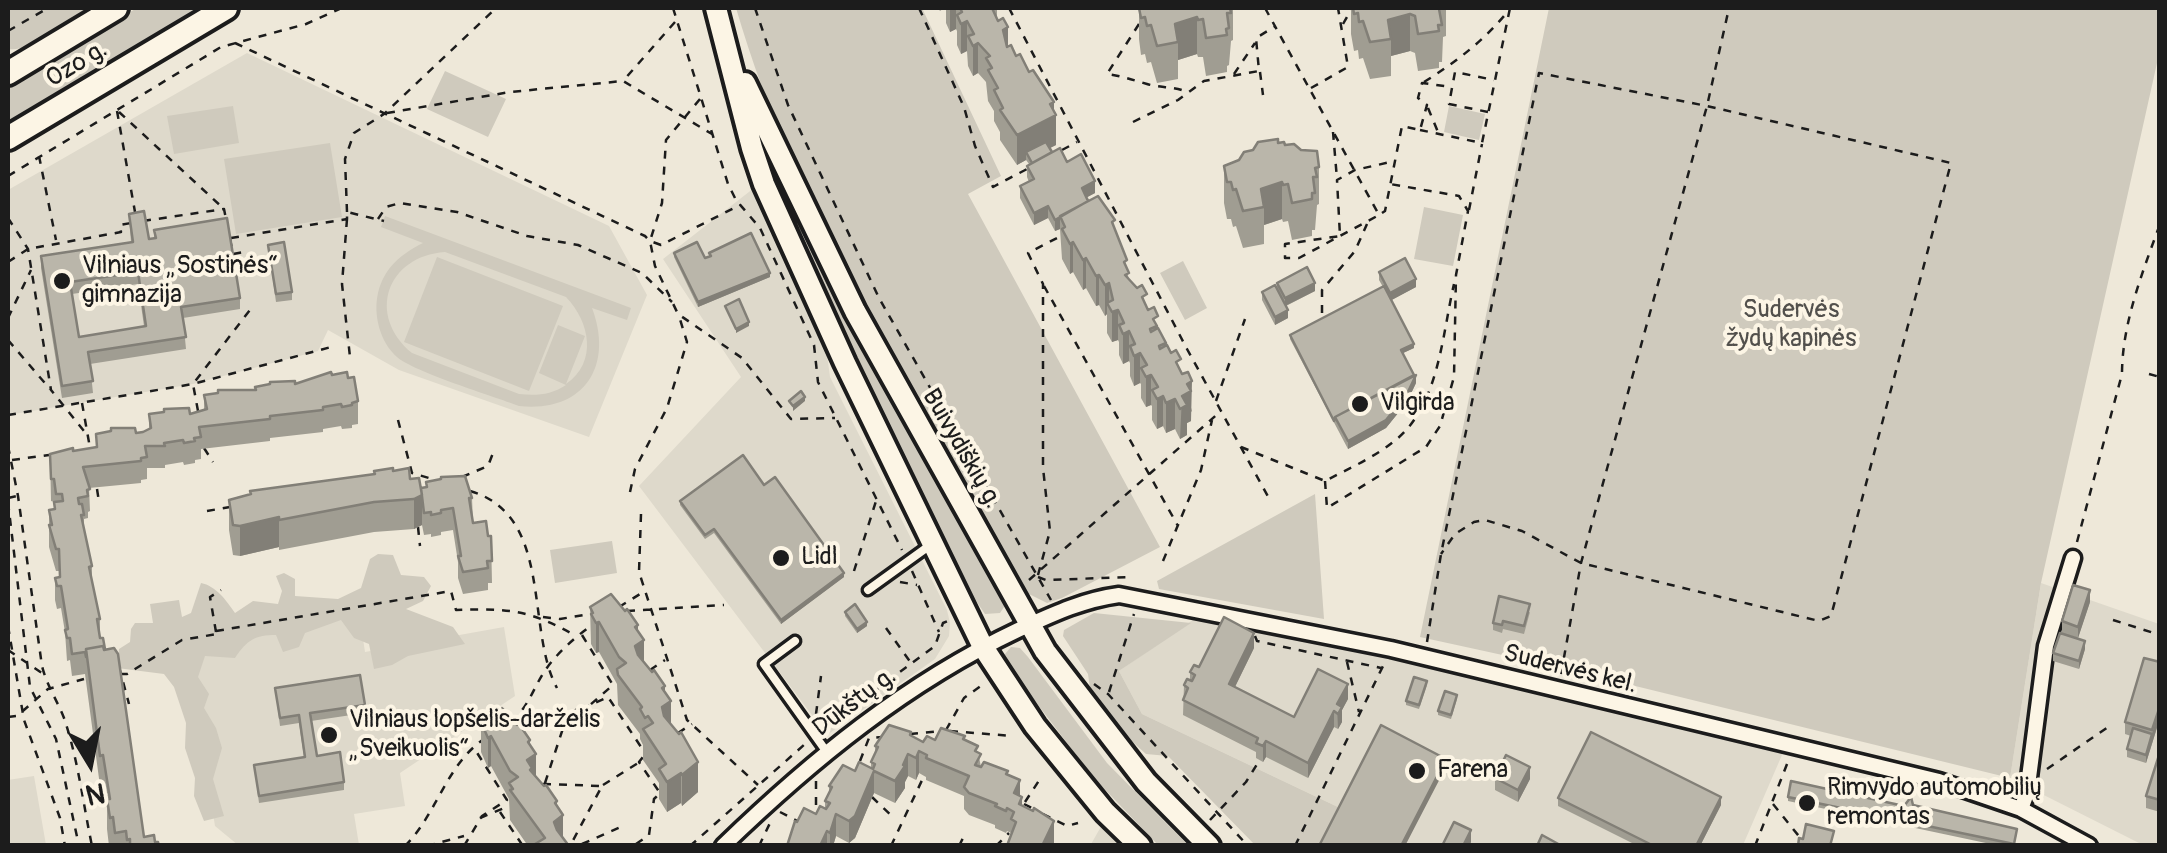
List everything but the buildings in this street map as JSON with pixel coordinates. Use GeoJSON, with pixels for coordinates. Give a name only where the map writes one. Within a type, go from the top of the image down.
{"type":"FeatureCollection","features":[{"type":"Feature","properties":{"kind":"main road","name":"Ozo g."},"geometry":{"type":"LineString","coordinates":[[8,72],[116,8]]}},
{"type":"Feature","properties":{"kind":"main road","name":"Ozo g."},"geometry":{"type":"LineString","coordinates":[[8,138],[226,8]]}},
{"type":"Feature","properties":{"kind":"main road","name":"Buivydiškių g."},"geometry":{"type":"LineString","coordinates":[[716,8],[764,184],[983,647],[999,674],[1106,812],[1140,846]]}},
{"type":"Feature","properties":{"kind":"main road","name":"Buivydiškių g."},"geometry":{"type":"LineString","coordinates":[[725,41],[855,311],[1045,650],[1146,782],[1209,846]]}},
{"type":"Feature","properties":{"kind":"street"},"geometry":{"type":"LineString","coordinates":[[2021,809],[2029,781],[2046,646],[2073,558]]}},
{"type":"Feature","properties":{"kind":"street","name":"Sudervės kel."},"geometry":{"type":"LineString","coordinates":[[1032,624],[1096,598],[1119,596],[1390,649],[1938,781],[2021,809],[2089,846]]}},
{"type":"Feature","properties":{"kind":"street","name":"Dūkštų g."},"geometry":{"type":"LineString","coordinates":[[722,846],[826,751],[912,688],[1032,624]]}},
{"type":"Feature","properties":{"kind":"lane"},"geometry":{"type":"LineString","coordinates":[[868,590],[932,543]]}},
{"type":"Feature","properties":{"kind":"lane"},"geometry":{"type":"LineString","coordinates":[[796,642],[764,664],[826,751]]}},
{"type":"Feature","properties":{"kind":"path"},"geometry":{"type":"LineString","coordinates":[[8,31],[48,8]]}},
{"type":"Feature","properties":{"kind":"path"},"geometry":{"type":"LineString","coordinates":[[8,176],[221,47],[306,24],[342,8]]}},
{"type":"Feature","properties":{"kind":"path"},"geometry":{"type":"LineString","coordinates":[[350,357],[342,284],[348,212],[345,159],[354,133],[384,114],[496,8]]}},
{"type":"Feature","properties":{"kind":"path"},"geometry":{"type":"LineString","coordinates":[[673,8],[728,184],[760,228],[814,345],[818,382],[908,561],[940,634]]}},
{"type":"Feature","properties":{"kind":"path"},"geometry":{"type":"LineString","coordinates":[[756,8],[788,105],[872,282],[1037,576],[1046,580],[1132,577]]}},
{"type":"Feature","properties":{"kind":"path"},"geometry":{"type":"LineString","coordinates":[[918,8],[964,107],[993,187],[1030,167]]}},
{"type":"Feature","properties":{"kind":"path"},"geometry":{"type":"LineString","coordinates":[[1009,8],[1271,502]]}},
{"type":"Feature","properties":{"kind":"path"},"geometry":{"type":"LineString","coordinates":[[1266,8],[1379,215]]}},
{"type":"Feature","properties":{"kind":"path"},"geometry":{"type":"LineString","coordinates":[[1310,89],[1348,67],[1338,8]]}},
{"type":"Feature","properties":{"kind":"path"},"geometry":{"type":"LineString","coordinates":[[1341,26],[1352,8]]}},
{"type":"Feature","properties":{"kind":"path"},"geometry":{"type":"LineString","coordinates":[[1325,481],[1396,440],[1412,423],[1429,391],[1510,8]]}},
{"type":"Feature","properties":{"kind":"path"},"geometry":{"type":"LineString","coordinates":[[1439,134],[1427,105],[1418,98],[1422,83],[1492,30],[1510,8]]}},
{"type":"Feature","properties":{"kind":"path"},"geometry":{"type":"LineString","coordinates":[[1558,691],[1581,563],[1706,106],[1729,8]]}},
{"type":"Feature","properties":{"kind":"path"},"geometry":{"type":"LineString","coordinates":[[1146,17],[1136,26],[1108,74],[1128,76],[1151,86],[1171,85],[1188,92]]}},
{"type":"Feature","properties":{"kind":"path"},"geometry":{"type":"LineString","coordinates":[[624,81],[676,20]]}},
{"type":"Feature","properties":{"kind":"path"},"geometry":{"type":"LineString","coordinates":[[1233,75],[1258,35],[1275,26]]}},
{"type":"Feature","properties":{"kind":"path"},"geometry":{"type":"LineString","coordinates":[[235,43],[661,245],[740,205]]}},
{"type":"Feature","properties":{"kind":"path"},"geometry":{"type":"LineString","coordinates":[[1255,43],[1263,95]]}},
{"type":"Feature","properties":{"kind":"path"},"geometry":{"type":"LineString","coordinates":[[1133,122],[1204,81],[1259,71]]}},
{"type":"Feature","properties":{"kind":"path"},"geometry":{"type":"LineString","coordinates":[[1489,112],[1449,104],[1455,72],[1495,81]]}},
{"type":"Feature","properties":{"kind":"path"},"geometry":{"type":"LineString","coordinates":[[1424,658],[1441,554],[1538,72],[1951,162],[1832,616],[1819,621],[1581,563],[1522,531],[1485,520],[1455,534],[1441,554]]}},
{"type":"Feature","properties":{"kind":"path"},"geometry":{"type":"LineString","coordinates":[[384,114],[510,92],[624,81],[712,134]]}},
{"type":"Feature","properties":{"kind":"path"},"geometry":{"type":"LineString","coordinates":[[1422,83],[1452,88]]}},
{"type":"Feature","properties":{"kind":"path"},"geometry":{"type":"LineString","coordinates":[[630,492],[635,469],[667,408],[687,342],[655,266],[650,241],[662,203],[666,140],[700,98]]}},
{"type":"Feature","properties":{"kind":"path"},"geometry":{"type":"LineString","coordinates":[[1420,130],[1427,105]]}},
{"type":"Feature","properties":{"kind":"path"},"geometry":{"type":"LineString","coordinates":[[117,110],[224,209],[233,254],[244,252]]}},
{"type":"Feature","properties":{"kind":"path"},"geometry":{"type":"LineString","coordinates":[[117,110],[137,222]]}},
{"type":"Feature","properties":{"kind":"path"},"geometry":{"type":"LineString","coordinates":[[1340,236],[1285,244],[1285,258],[1299,258],[1340,236],[1368,220],[1379,215],[1385,211],[1402,126],[1482,144]]}},
{"type":"Feature","properties":{"kind":"path"},"geometry":{"type":"LineString","coordinates":[[1333,131],[1340,236]]}},
{"type":"Feature","properties":{"kind":"path"},"geometry":{"type":"LineString","coordinates":[[1050,157],[1078,142]]}},
{"type":"Feature","properties":{"kind":"path"},"geometry":{"type":"LineString","coordinates":[[39,156],[56,242]]}},
{"type":"Feature","properties":{"kind":"path"},"geometry":{"type":"LineString","coordinates":[[1337,180],[1355,170],[1395,161]]}},
{"type":"Feature","properties":{"kind":"path"},"geometry":{"type":"LineString","coordinates":[[1390,184],[1459,196],[1468,211]]}},
{"type":"Feature","properties":{"kind":"path"},"geometry":{"type":"LineString","coordinates":[[378,219],[386,207],[400,203],[457,212],[527,236],[578,245],[642,273],[674,304]]}},
{"type":"Feature","properties":{"kind":"path"},"geometry":{"type":"LineString","coordinates":[[8,262],[28,249],[120,232],[120,225],[224,209]]}},
{"type":"Feature","properties":{"kind":"path"},"geometry":{"type":"LineString","coordinates":[[348,212],[384,221]]}},
{"type":"Feature","properties":{"kind":"path"},"geometry":{"type":"LineString","coordinates":[[8,218],[28,249],[51,390]]}},
{"type":"Feature","properties":{"kind":"path"},"geometry":{"type":"LineString","coordinates":[[230,238],[347,219]]}},
{"type":"Feature","properties":{"kind":"path"},"geometry":{"type":"LineString","coordinates":[[1322,313],[1322,290],[1355,251],[1368,220]]}},
{"type":"Feature","properties":{"kind":"path"},"geometry":{"type":"LineString","coordinates":[[2073,558],[2122,374],[2138,288],[2160,224]]}},
{"type":"Feature","properties":{"kind":"path"},"geometry":{"type":"LineString","coordinates":[[1065,234],[1028,253],[1178,526]]}},
{"type":"Feature","properties":{"kind":"path"},"geometry":{"type":"LineString","coordinates":[[8,318],[32,270]]}},
{"type":"Feature","properties":{"kind":"path"},"geometry":{"type":"LineString","coordinates":[[1325,481],[1327,508],[1426,448],[1440,426],[1454,377],[1456,275]]}},
{"type":"Feature","properties":{"kind":"path"},"geometry":{"type":"LineString","coordinates":[[1037,576],[1050,531],[1042,468],[1043,284]]}},
{"type":"Feature","properties":{"kind":"path"},"geometry":{"type":"LineString","coordinates":[[198,416],[193,384],[253,306]]}},
{"type":"Feature","properties":{"kind":"path"},"geometry":{"type":"LineString","coordinates":[[678,314],[742,358],[791,420],[835,418]]}},
{"type":"Feature","properties":{"kind":"path"},"geometry":{"type":"LineString","coordinates":[[1216,402],[1246,320]]}},
{"type":"Feature","properties":{"kind":"path"},"geometry":{"type":"LineString","coordinates":[[8,340],[88,436]]}},
{"type":"Feature","properties":{"kind":"path"},"geometry":{"type":"LineString","coordinates":[[8,415],[193,384],[332,347]]}},
{"type":"Feature","properties":{"kind":"path"},"geometry":{"type":"LineString","coordinates":[[2149,374],[2160,378]]}},
{"type":"Feature","properties":{"kind":"path"},"geometry":{"type":"LineString","coordinates":[[82,403],[92,459]]}},
{"type":"Feature","properties":{"kind":"path"},"geometry":{"type":"LineString","coordinates":[[1012,590],[1037,576],[1221,411]]}},
{"type":"Feature","properties":{"kind":"path"},"geometry":{"type":"LineString","coordinates":[[1163,561],[1201,470],[1212,419]]}},
{"type":"Feature","properties":{"kind":"path"},"geometry":{"type":"LineString","coordinates":[[398,420],[414,486]]}},
{"type":"Feature","properties":{"kind":"path"},"geometry":{"type":"LineString","coordinates":[[8,446],[44,674],[66,728],[92,846]]}},
{"type":"Feature","properties":{"kind":"path"},"geometry":{"type":"LineString","coordinates":[[1240,446],[1325,481]]}},
{"type":"Feature","properties":{"kind":"path"},"geometry":{"type":"LineString","coordinates":[[204,448],[213,462]]}},
{"type":"Feature","properties":{"kind":"path"},"geometry":{"type":"LineString","coordinates":[[12,460],[60,453]]}},
{"type":"Feature","properties":{"kind":"path"},"geometry":{"type":"LineString","coordinates":[[460,478],[488,466],[494,454]]}},
{"type":"Feature","properties":{"kind":"path"},"geometry":{"type":"LineString","coordinates":[[412,473],[445,483],[430,491]]}},
{"type":"Feature","properties":{"kind":"path"},"geometry":{"type":"LineString","coordinates":[[96,487],[98,502]]}},
{"type":"Feature","properties":{"kind":"path"},"geometry":{"type":"LineString","coordinates":[[462,488],[479,493],[510,517],[522,533],[542,616],[546,668],[557,688]]}},
{"type":"Feature","properties":{"kind":"path"},"geometry":{"type":"LineString","coordinates":[[18,496],[8,500],[30,687],[56,738],[79,846]]}},
{"type":"Feature","properties":{"kind":"path"},"geometry":{"type":"LineString","coordinates":[[854,572],[876,500]]}},
{"type":"Feature","properties":{"kind":"path"},"geometry":{"type":"LineString","coordinates":[[207,512],[244,504]]}},
{"type":"Feature","properties":{"kind":"path"},"geometry":{"type":"LineString","coordinates":[[641,514],[640,572],[688,720],[759,786]]}},
{"type":"Feature","properties":{"kind":"path"},"geometry":{"type":"LineString","coordinates":[[418,526],[420,546]]}},
{"type":"Feature","properties":{"kind":"path"},"geometry":{"type":"LineString","coordinates":[[217,634],[210,597],[221,590]]}},
{"type":"Feature","properties":{"kind":"path"},"geometry":{"type":"LineString","coordinates":[[122,674],[182,640],[451,591],[456,610],[502,608],[560,619],[601,612]]}},
{"type":"Feature","properties":{"kind":"path"},"geometry":{"type":"LineString","coordinates":[[646,591],[611,612],[724,606]]}},
{"type":"Feature","properties":{"kind":"path"},"geometry":{"type":"LineString","coordinates":[[1139,598],[1108,694],[1248,846]]}},
{"type":"Feature","properties":{"kind":"path"},"geometry":{"type":"LineString","coordinates":[[690,846],[814,736],[935,646],[943,624],[966,612]]}},
{"type":"Feature","properties":{"kind":"path"},"geometry":{"type":"LineString","coordinates":[[542,616],[578,635],[613,686],[590,705]]}},
{"type":"Feature","properties":{"kind":"path"},"geometry":{"type":"LineString","coordinates":[[1250,620],[1257,641],[1382,668]]}},
{"type":"Feature","properties":{"kind":"path"},"geometry":{"type":"LineString","coordinates":[[2113,620],[2160,635]]}},
{"type":"Feature","properties":{"kind":"path"},"geometry":{"type":"LineString","coordinates":[[504,726],[520,715],[546,668],[578,635],[596,623]]}},
{"type":"Feature","properties":{"kind":"path"},"geometry":{"type":"LineString","coordinates":[[8,626],[9,650],[22,709],[60,818],[65,846]]}},
{"type":"Feature","properties":{"kind":"path"},"geometry":{"type":"LineString","coordinates":[[886,628],[911,664]]}},
{"type":"Feature","properties":{"kind":"path"},"geometry":{"type":"LineString","coordinates":[[1296,846],[1390,649]]}},
{"type":"Feature","properties":{"kind":"path"},"geometry":{"type":"LineString","coordinates":[[9,650],[44,674]]}},
{"type":"Feature","properties":{"kind":"path"},"geometry":{"type":"LineString","coordinates":[[636,678],[667,658]]}},
{"type":"Feature","properties":{"kind":"path"},"geometry":{"type":"LineString","coordinates":[[1347,660],[1360,716]]}},
{"type":"Feature","properties":{"kind":"path"},"geometry":{"type":"LineString","coordinates":[[118,665],[129,704]]}},
{"type":"Feature","properties":{"kind":"path"},"geometry":{"type":"LineString","coordinates":[[939,746],[964,698],[999,674]]}},
{"type":"Feature","properties":{"kind":"path"},"geometry":{"type":"LineString","coordinates":[[815,713],[821,676]]}},
{"type":"Feature","properties":{"kind":"path"},"geometry":{"type":"LineString","coordinates":[[8,718],[17,716],[48,689],[86,679]]}},
{"type":"Feature","properties":{"kind":"path"},"geometry":{"type":"LineString","coordinates":[[602,786],[545,783],[568,713],[608,697],[646,754]]}},
{"type":"Feature","properties":{"kind":"path"},"geometry":{"type":"LineString","coordinates":[[678,733],[692,724]]}},
{"type":"Feature","properties":{"kind":"path"},"geometry":{"type":"LineString","coordinates":[[2029,781],[2111,724]]}},
{"type":"Feature","properties":{"kind":"path"},"geometry":{"type":"LineString","coordinates":[[908,734],[946,730],[1012,736]]}},
{"type":"Feature","properties":{"kind":"path"},"geometry":{"type":"LineString","coordinates":[[405,846],[457,764],[488,736]]}},
{"type":"Feature","properties":{"kind":"path"},"geometry":{"type":"LineString","coordinates":[[857,770],[869,738],[888,736]]}},
{"type":"Feature","properties":{"kind":"path"},"geometry":{"type":"LineString","coordinates":[[1755,846],[1794,744]]}},
{"type":"Feature","properties":{"kind":"path"},"geometry":{"type":"LineString","coordinates":[[464,846],[480,818],[507,800],[473,747]]}},
{"type":"Feature","properties":{"kind":"path"},"geometry":{"type":"LineString","coordinates":[[572,846],[602,786],[651,751]]}},
{"type":"Feature","properties":{"kind":"path"},"geometry":{"type":"LineString","coordinates":[[1217,812],[1246,782],[1260,760]]}},
{"type":"Feature","properties":{"kind":"path"},"geometry":{"type":"LineString","coordinates":[[636,844],[649,834],[654,799],[660,794],[640,762]]}},
{"type":"Feature","properties":{"kind":"path"},"geometry":{"type":"LineString","coordinates":[[891,846],[924,776]]}},
{"type":"Feature","properties":{"kind":"path"},"geometry":{"type":"LineString","coordinates":[[1042,776],[1024,804],[1067,826],[1078,823]]}},
{"type":"Feature","properties":{"kind":"path"},"geometry":{"type":"LineString","coordinates":[[816,780],[816,814]]}},
{"type":"Feature","properties":{"kind":"path"},"geometry":{"type":"LineString","coordinates":[[872,797],[895,819]]}},
{"type":"Feature","properties":{"kind":"path"},"geometry":{"type":"LineString","coordinates":[[1772,802],[1805,843]]}},
{"type":"Feature","properties":{"kind":"path"},"geometry":{"type":"LineString","coordinates":[[480,818],[514,803]]}},
{"type":"Feature","properties":{"kind":"path"},"geometry":{"type":"LineString","coordinates":[[500,812],[523,846]]}},
{"type":"Feature","properties":{"kind":"path"},"geometry":{"type":"LineString","coordinates":[[779,812],[804,824]]}},
{"type":"Feature","properties":{"kind":"path"},"geometry":{"type":"LineString","coordinates":[[759,846],[772,817]]}},
{"type":"Feature","properties":{"kind":"path"},"geometry":{"type":"LineString","coordinates":[[572,846],[623,826]]}},
{"type":"Feature","properties":{"kind":"path"},"geometry":{"type":"LineString","coordinates":[[996,846],[1010,832]]}},
{"type":"Feature","properties":{"kind":"path"},"geometry":{"type":"LineString","coordinates":[[427,846],[468,835]]}},
{"type":"Feature","properties":{"kind":"path"},"geometry":{"type":"LineString","coordinates":[[959,846],[964,836]]}},
{"type":"Feature","properties":{"kind":"shaded area"},"geometry":{"type":"Polygon","coordinates":[[[247,53],[609,226],[647,295],[589,437],[399,370],[328,330],[318,351],[193,384],[8,415],[8,190],[247,53]]]}},
{"type":"Feature","properties":{"kind":"shaded area"},"geometry":{"type":"Polygon","coordinates":[[[754,188],[826,347],[830,377],[947,610],[950,623],[949,636],[935,659],[827,735],[639,486],[741,377],[663,259],[754,188]]]}},
{"type":"Feature","properties":{"kind":"shaded area"},"geometry":{"type":"Polygon","coordinates":[[[2041,583],[2159,624],[2159,845],[2143,845],[2010,778],[2041,583]]]}},
{"type":"Feature","properties":{"kind":"shaded area","name":"Vilniaus lopšelis-darželis „Sveikuolis“"},"geometry":{"type":"Polygon","coordinates":[[[359,612],[365,652],[504,627],[515,696],[400,773],[405,806],[354,814],[359,845],[238,845],[215,826],[185,642],[359,612]]]}},
{"type":"Feature","properties":{"kind":"shaded area"},"geometry":{"type":"Polygon","coordinates":[[[1200,615],[1785,748],[1743,845],[1322,845],[1340,808],[1142,714],[1119,671],[1200,615]]]}},
{"type":"Feature","properties":{"kind":"shaded area"},"geometry":{"type":"Polygon","coordinates":[[[34,776],[46,845],[8,845],[8,780],[34,776]]]}},
{"type":"Feature","properties":{"kind":"shaded area"},"geometry":{"type":"Polygon","coordinates":[[[1103,823],[1126,846],[1090,846],[1103,823]]]}},
{"type":"Feature","properties":{"kind":"green space"},"geometry":{"type":"Polygon","coordinates":[[[8,8],[93,8],[39,41],[8,49],[8,8]]]}},
{"type":"Feature","properties":{"kind":"green space"},"geometry":{"type":"Polygon","coordinates":[[[137,8],[205,8],[8,126],[8,84],[137,8]]]}},
{"type":"Feature","properties":{"kind":"green space"},"geometry":{"type":"Polygon","coordinates":[[[736,8],[922,8],[1001,176],[968,194],[1160,547],[1062,598],[1047,603],[1027,593],[904,381],[826,236],[762,86],[736,8]]]}},
{"type":"Feature","properties":{"kind":"green space","name":"Sudervės žydų kapinės"},"geometry":{"type":"Polygon","coordinates":[[[1549,8],[2159,8],[2159,54],[2041,583],[2010,778],[1420,637],[1549,8]]]}},
{"type":"Feature","properties":{"kind":"green space"},"geometry":{"type":"Polygon","coordinates":[[[445,71],[506,99],[488,137],[427,109],[445,71]]]}},
{"type":"Feature","properties":{"kind":"green space"},"geometry":{"type":"Polygon","coordinates":[[[744,95],[830,285],[1001,587],[1006,604],[1000,613],[985,614],[974,598],[880,412],[793,224],[744,95]]]}},
{"type":"Feature","properties":{"kind":"green space"},"geometry":{"type":"Polygon","coordinates":[[[233,106],[239,143],[174,154],[167,116],[233,106]]]}},
{"type":"Feature","properties":{"kind":"green space"},"geometry":{"type":"Polygon","coordinates":[[[1449,106],[1485,114],[1479,140],[1444,132],[1449,106]]]}},
{"type":"Feature","properties":{"kind":"green space"},"geometry":{"type":"Polygon","coordinates":[[[330,143],[342,217],[236,234],[224,159],[330,143]]]}},
{"type":"Feature","properties":{"kind":"green space"},"geometry":{"type":"Polygon","coordinates":[[[1424,207],[1463,215],[1453,266],[1414,259],[1424,207]]]}},
{"type":"Feature","properties":{"kind":"green space"},"geometry":{"type":"Polygon","coordinates":[[[385,216],[631,308],[627,320],[592,308],[598,329],[596,366],[588,381],[561,402],[519,406],[436,376],[397,357],[379,328],[376,310],[384,276],[394,263],[423,243],[381,227],[385,216]],[[445,252],[409,264],[397,276],[387,305],[398,338],[412,353],[519,394],[537,395],[566,385],[539,373],[558,325],[585,336],[566,384],[583,365],[587,342],[585,330],[566,297],[445,252]]]}},
{"type":"Feature","properties":{"kind":"green space"},"geometry":{"type":"Polygon","coordinates":[[[437,257],[563,306],[529,391],[404,342],[437,257]]]}},
{"type":"Feature","properties":{"kind":"green space"},"geometry":{"type":"Polygon","coordinates":[[[1183,261],[1207,308],[1185,320],[1160,273],[1183,261]]]}},
{"type":"Feature","properties":{"kind":"green space"},"geometry":{"type":"Polygon","coordinates":[[[1315,494],[1324,619],[1159,589],[1157,581],[1315,494]]]}},
{"type":"Feature","properties":{"kind":"green space"},"geometry":{"type":"Polygon","coordinates":[[[612,541],[617,573],[555,583],[550,550],[612,541]]]}},
{"type":"Feature","properties":{"kind":"green space"},"geometry":{"type":"Polygon","coordinates":[[[378,554],[393,555],[401,575],[424,577],[431,586],[423,601],[406,609],[453,627],[465,644],[408,656],[374,669],[369,644],[354,638],[341,620],[305,633],[299,647],[283,652],[276,635],[269,635],[252,640],[235,658],[205,656],[198,677],[209,694],[204,708],[222,748],[213,779],[224,816],[204,821],[194,796],[195,778],[185,748],[186,723],[174,687],[164,674],[117,668],[119,649],[130,642],[131,629],[135,623],[153,623],[150,604],[179,600],[182,617],[191,613],[201,583],[216,590],[235,613],[253,601],[278,604],[282,591],[276,576],[284,573],[295,579],[295,596],[338,599],[361,588],[370,559],[378,554]]]}},
{"type":"Feature","properties":{"kind":"green space"},"geometry":{"type":"Polygon","coordinates":[[[1094,613],[1191,623],[1119,671],[1142,714],[1340,808],[1322,845],[1255,845],[1168,756],[1146,754],[1125,735],[1091,696],[1088,674],[1063,636],[1064,630],[1094,613]]]}},
{"type":"Feature","properties":{"kind":"green space"},"geometry":{"type":"Polygon","coordinates":[[[1011,647],[1020,648],[1107,763],[1188,845],[1158,845],[1093,777],[1006,663],[1005,654],[1011,647]]]}},
{"type":"Feature","properties":{"kind":"place","name":"Vilniaus „Sostinės“ gimnazija"},"geometry":{"type":"Point","coordinates":[62,281]}},
{"type":"Feature","properties":{"kind":"place","name":"Vilgirda"},"geometry":{"type":"Point","coordinates":[1360,404]}},
{"type":"Feature","properties":{"kind":"place","name":"Lidl"},"geometry":{"type":"Point","coordinates":[781,558]}},
{"type":"Feature","properties":{"kind":"place","name":"Vilniaus lopšelis-darželis „Sveikuolis“"},"geometry":{"type":"Point","coordinates":[329,735]}},
{"type":"Feature","properties":{"kind":"place","name":"Farena"},"geometry":{"type":"Point","coordinates":[1417,771]}},
{"type":"Feature","properties":{"kind":"place","name":"Rimvydo automobilių remontas"},"geometry":{"type":"Point","coordinates":[1807,803]}}]}
